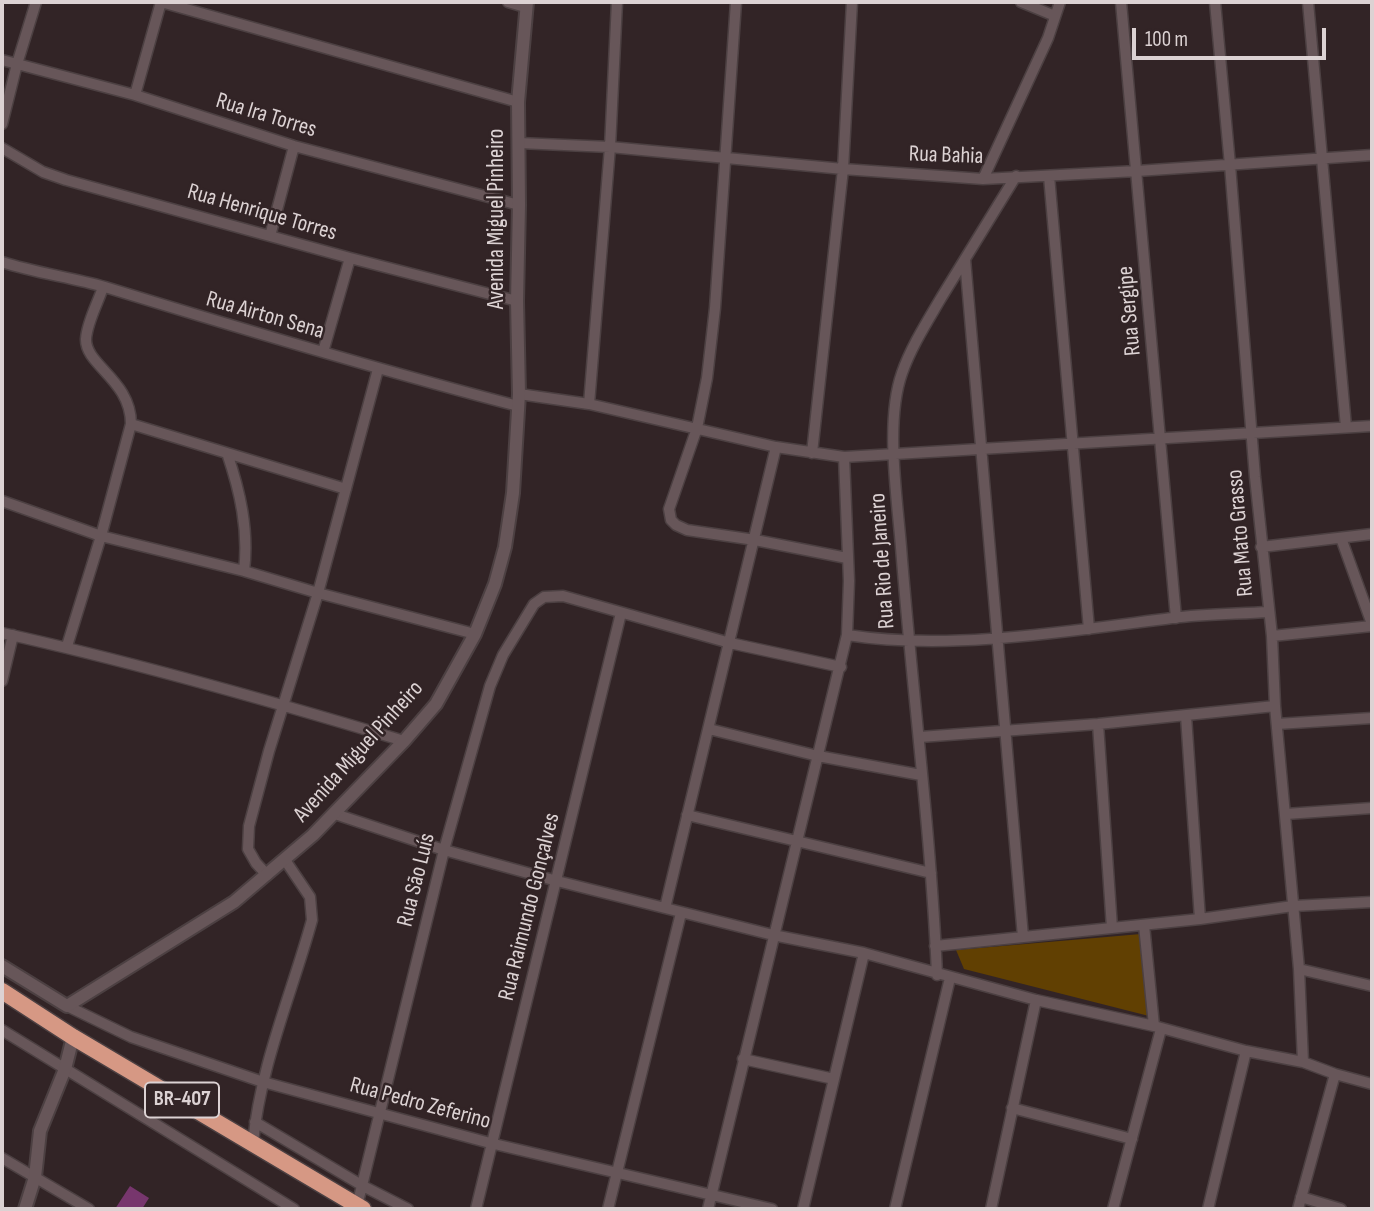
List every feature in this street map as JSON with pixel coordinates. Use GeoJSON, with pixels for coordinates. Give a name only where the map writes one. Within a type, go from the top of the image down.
{"type":"FeatureCollection","features":[{"type":"Feature","properties":{"kind":"highway","name":"BR-407"},"geometry":{"type":"LineString","coordinates":[[2,991],[74,1037],[360,1207]]}},
{"type":"Feature","properties":{"kind":"street"},"geometry":{"type":"LineString","coordinates":[[2,124],[16,64],[36,2]]}},
{"type":"Feature","properties":{"kind":"street"},"geometry":{"type":"LineString","coordinates":[[135,95],[161,2],[518,102]]}},
{"type":"Feature","properties":{"kind":"street"},"geometry":{"type":"LineString","coordinates":[[508,2],[526,4]]}},
{"type":"Feature","properties":{"kind":"street"},"geometry":{"type":"LineString","coordinates":[[589,404],[610,147],[617,2]]}},
{"type":"Feature","properties":{"kind":"street"},"geometry":{"type":"LineString","coordinates":[[736,2],[715,308],[707,378],[697,428],[669,509],[671,520],[676,525],[701,534],[755,540],[847,558]]}},
{"type":"Feature","properties":{"kind":"street"},"geometry":{"type":"LineString","coordinates":[[813,453],[843,169],[852,2]]}},
{"type":"Feature","properties":{"kind":"street"},"geometry":{"type":"LineString","coordinates":[[1021,2],[1055,16]]}},
{"type":"Feature","properties":{"kind":"street"},"geometry":{"type":"LineString","coordinates":[[983,179],[1048,38],[1060,2]]}},
{"type":"Feature","properties":{"kind":"street","name":"Rua Sergipe"},"geometry":{"type":"LineString","coordinates":[[1121,2],[1176,618]]}},
{"type":"Feature","properties":{"kind":"street","name":"Rua Mato Grasso"},"geometry":{"type":"LineString","coordinates":[[1214,2],[1261,547],[1272,636],[1275,706],[1299,969],[1303,1062]]}},
{"type":"Feature","properties":{"kind":"street"},"geometry":{"type":"LineString","coordinates":[[1308,2],[1346,428]]}},
{"type":"Feature","properties":{"kind":"street","name":"Avenida Miguel Pinheiro"},"geometry":{"type":"LineString","coordinates":[[50,1021],[66,1006],[222,910],[285,860],[335,814],[436,704],[475,634],[495,584],[510,524],[519,400],[518,102],[526,4]]}},
{"type":"Feature","properties":{"kind":"street","name":"Rua Ira Torres"},"geometry":{"type":"LineString","coordinates":[[2,60],[135,95],[294,146],[519,205]]}},
{"type":"Feature","properties":{"kind":"street","name":"Rua Bahia"},"geometry":{"type":"LineString","coordinates":[[519,143],[610,147],[983,179],[1137,172],[1372,155]]}},
{"type":"Feature","properties":{"kind":"street"},"geometry":{"type":"LineString","coordinates":[[270,236],[294,146]]}},
{"type":"Feature","properties":{"kind":"street","name":"Rua Henrique Torres"},"geometry":{"type":"LineString","coordinates":[[2,148],[52,176],[517,301]]}},
{"type":"Feature","properties":{"kind":"street","name":"Rua Rio de Janeiro"},"geometry":{"type":"LineString","coordinates":[[937,975],[920,737],[908,641],[894,454],[895,412],[902,373],[927,322],[1016,176]]}},
{"type":"Feature","properties":{"kind":"street"},"geometry":{"type":"LineString","coordinates":[[1049,176],[1088,629]]}},
{"type":"Feature","properties":{"kind":"street"},"geometry":{"type":"LineString","coordinates":[[323,352],[350,258]]}},
{"type":"Feature","properties":{"kind":"street"},"geometry":{"type":"LineString","coordinates":[[965,259],[1023,937]]}},
{"type":"Feature","properties":{"kind":"street","name":"Rua Airton Sena"},"geometry":{"type":"LineString","coordinates":[[2,262],[103,287],[378,369],[519,400],[589,404],[776,447],[844,457],[1372,426]]}},
{"type":"Feature","properties":{"kind":"street"},"geometry":{"type":"LineString","coordinates":[[67,646],[101,536],[131,424],[131,413],[120,386],[92,357],[86,342],[87,331],[103,287]]}},
{"type":"Feature","properties":{"kind":"street"},"geometry":{"type":"LineString","coordinates":[[267,875],[248,849],[248,836],[259,789],[318,593],[378,369]]}},
{"type":"Feature","properties":{"kind":"street"},"geometry":{"type":"LineString","coordinates":[[131,424],[346,489]]}},
{"type":"Feature","properties":{"kind":"street"},"geometry":{"type":"LineString","coordinates":[[665,908],[776,447]]}},
{"type":"Feature","properties":{"kind":"street"},"geometry":{"type":"LineString","coordinates":[[227,453],[246,531],[244,571]]}},
{"type":"Feature","properties":{"kind":"street"},"geometry":{"type":"LineString","coordinates":[[708,1209],[847,635],[844,457]]}},
{"type":"Feature","properties":{"kind":"street"},"geometry":{"type":"LineString","coordinates":[[2,501],[101,536],[244,571],[475,634]]}},
{"type":"Feature","properties":{"kind":"street"},"geometry":{"type":"LineString","coordinates":[[1261,547],[1372,534]]}},
{"type":"Feature","properties":{"kind":"street"},"geometry":{"type":"LineString","coordinates":[[1272,636],[1372,625],[1340,538]]}},
{"type":"Feature","properties":{"kind":"street","name":"Rua São Luís"},"geometry":{"type":"LineString","coordinates":[[360,1207],[444,850],[478,724],[503,655],[530,610],[544,597],[563,596],[621,613]]}},
{"type":"Feature","properties":{"kind":"street"},"geometry":{"type":"LineString","coordinates":[[847,635],[908,641],[999,637],[1176,618],[1268,612]]}},
{"type":"Feature","properties":{"kind":"street"},"geometry":{"type":"LineString","coordinates":[[621,613],[730,643],[841,667]]}},
{"type":"Feature","properties":{"kind":"street","name":"Rua Raimundo Gonçalves"},"geometry":{"type":"LineString","coordinates":[[476,1209],[621,613]]}},
{"type":"Feature","properties":{"kind":"street"},"geometry":{"type":"LineString","coordinates":[[2,633],[67,646],[404,741]]}},
{"type":"Feature","properties":{"kind":"street"},"geometry":{"type":"LineString","coordinates":[[2,681],[13,635]]}},
{"type":"Feature","properties":{"kind":"street"},"geometry":{"type":"LineString","coordinates":[[920,737],[1098,724],[1275,706]]}},
{"type":"Feature","properties":{"kind":"street"},"geometry":{"type":"LineString","coordinates":[[1186,716],[1200,919]]}},
{"type":"Feature","properties":{"kind":"street"},"geometry":{"type":"LineString","coordinates":[[1277,724],[1372,718]]}},
{"type":"Feature","properties":{"kind":"street"},"geometry":{"type":"LineString","coordinates":[[1098,724],[1112,928]]}},
{"type":"Feature","properties":{"kind":"street"},"geometry":{"type":"LineString","coordinates":[[709,729],[818,756],[921,775]]}},
{"type":"Feature","properties":{"kind":"street"},"geometry":{"type":"LineString","coordinates":[[1286,814],[1372,807]]}},
{"type":"Feature","properties":{"kind":"street"},"geometry":{"type":"LineString","coordinates":[[335,814],[444,850],[557,881],[773,935],[863,953],[937,975],[1246,1051],[1303,1062],[1372,1084]]}},
{"type":"Feature","properties":{"kind":"street"},"geometry":{"type":"LineString","coordinates":[[687,815],[931,873]]}},
{"type":"Feature","properties":{"kind":"street"},"geometry":{"type":"LineString","coordinates":[[253,1143],[263,1082],[312,920],[310,897],[285,860]]}},
{"type":"Feature","properties":{"kind":"street"},"geometry":{"type":"LineString","coordinates":[[935,946],[1200,919],[1293,906],[1372,902]]}},
{"type":"Feature","properties":{"kind":"street"},"geometry":{"type":"LineString","coordinates":[[608,1209],[681,913]]}},
{"type":"Feature","properties":{"kind":"street"},"geometry":{"type":"LineString","coordinates":[[1113,1209],[1157,1027],[1144,925]]}},
{"type":"Feature","properties":{"kind":"street"},"geometry":{"type":"LineString","coordinates":[[803,1209],[863,953]]}},
{"type":"Feature","properties":{"kind":"street"},"geometry":{"type":"LineString","coordinates":[[2,966],[66,1006]]}},
{"type":"Feature","properties":{"kind":"street"},"geometry":{"type":"LineString","coordinates":[[1299,969],[1372,986]]}},
{"type":"Feature","properties":{"kind":"street"},"geometry":{"type":"LineString","coordinates":[[895,1209],[950,978]]}},
{"type":"Feature","properties":{"kind":"street"},"geometry":{"type":"LineString","coordinates":[[991,1209],[1036,1000]]}},
{"type":"Feature","properties":{"kind":"street","name":"Rua Pedro Zeferino"},"geometry":{"type":"LineString","coordinates":[[66,1006],[131,1037],[263,1082],[490,1143],[772,1209]]}},
{"type":"Feature","properties":{"kind":"street"},"geometry":{"type":"LineString","coordinates":[[2,1030],[294,1209]]}},
{"type":"Feature","properties":{"kind":"street"},"geometry":{"type":"LineString","coordinates":[[25,1209],[35,1177],[40,1131],[65,1069],[74,1037]]}},
{"type":"Feature","properties":{"kind":"street"},"geometry":{"type":"LineString","coordinates":[[1208,1209],[1246,1051]]}},
{"type":"Feature","properties":{"kind":"street"},"geometry":{"type":"LineString","coordinates":[[743,1059],[834,1079]]}},
{"type":"Feature","properties":{"kind":"street"},"geometry":{"type":"LineString","coordinates":[[1298,1209],[1335,1074]]}},
{"type":"Feature","properties":{"kind":"street"},"geometry":{"type":"LineString","coordinates":[[1012,1108],[1132,1139]]}},
{"type":"Feature","properties":{"kind":"street"},"geometry":{"type":"LineString","coordinates":[[255,1122],[363,1186],[408,1209]]}},
{"type":"Feature","properties":{"kind":"street"},"geometry":{"type":"LineString","coordinates":[[2,1158],[89,1209]]}},
{"type":"Feature","properties":{"kind":"street"},"geometry":{"type":"LineString","coordinates":[[1301,1197],[1341,1209]]}},
{"type":"Feature","properties":{"kind":"shaded area"},"geometry":{"type":"Polygon","coordinates":[[[1141,934],[1149,1016],[964,969],[956,950],[1141,934]]]}},
{"type":"Feature","properties":{"kind":"building"},"geometry":{"type":"Polygon","coordinates":[[[130,1186],[149,1198],[142,1209],[115,1209],[130,1186]]]}}]}
